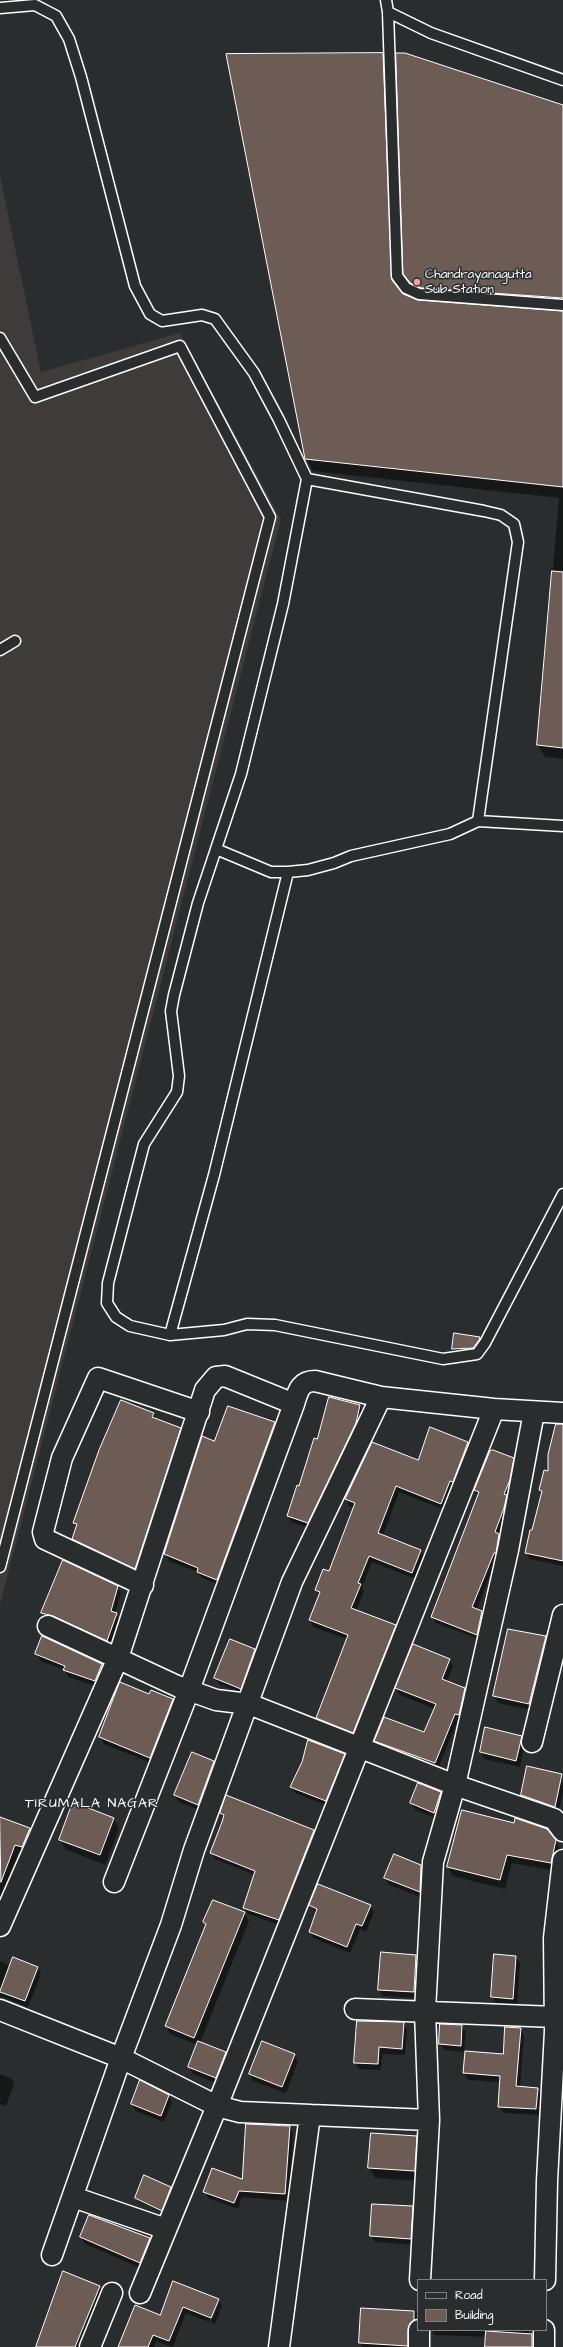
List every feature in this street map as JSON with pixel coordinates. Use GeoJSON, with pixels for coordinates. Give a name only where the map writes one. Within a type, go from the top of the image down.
{"type":"FeatureCollection","features":[{"type":"Feature","properties":{"kind":"street"},"geometry":{"type":"LineString","coordinates":[[0,1926],[118,1658],[198,1412],[209,1384],[216,1377],[225,1376],[294,1404]]}},
{"type":"Feature","properties":{"kind":"street"},"geometry":{"type":"LineString","coordinates":[[143,1585],[45,1539],[43,1532],[62,1458],[98,1378],[198,1412]]}},
{"type":"Feature","properties":{"kind":"street"},"geometry":{"type":"LineString","coordinates":[[114,1882],[189,1690],[299,1387],[308,1381],[381,1397],[494,1409],[563,1413]]}},
{"type":"Feature","properties":{"kind":"street"},"geometry":{"type":"LineString","coordinates":[[52,2255],[121,2058],[171,1925],[194,1850],[249,1704],[292,1582],[381,1397]]}},
{"type":"Feature","properties":{"kind":"street"},"geometry":{"type":"LineString","coordinates":[[140,2293],[217,2106],[494,1409]]}},
{"type":"Feature","properties":{"kind":"street"},"geometry":{"type":"LineString","coordinates":[[420,2279],[429,2120],[425,2011],[433,1862],[455,1785],[508,1550],[534,1412]]}},
{"type":"Feature","properties":{"kind":"street"},"geometry":{"type":"LineString","coordinates":[[532,1742],[563,1616]]}},
{"type":"Feature","properties":{"kind":"street"},"geometry":{"type":"LineString","coordinates":[[48,1626],[189,1690],[216,1700],[249,1704],[455,1785],[560,1823]]}},
{"type":"Feature","properties":{"kind":"street"},"geometry":{"type":"LineString","coordinates":[[545,2279],[555,2182],[558,2059],[555,2017],[554,1938],[563,1860]]}},
{"type":"Feature","properties":{"kind":"street"},"geometry":{"type":"LineString","coordinates":[[355,2009],[555,2017]]}},
{"type":"Feature","properties":{"kind":"street"},"geometry":{"type":"LineString","coordinates":[[0,2010],[121,2058],[217,2106],[240,2112],[429,2120]]}},
{"type":"Feature","properties":{"kind":"street"},"geometry":{"type":"LineString","coordinates":[[279,2347],[310,2115]]}},
{"type":"Feature","properties":{"kind":"street"},"geometry":{"type":"LineString","coordinates":[[73,2197],[166,2229]]}},
{"type":"Feature","properties":{"kind":"street"},"geometry":{"type":"LineString","coordinates":[[90,2347],[112,2293]]}},
{"type":"Feature","properties":{"kind":"street"},"geometry":{"type":"LineString","coordinates":[[419,2331],[419,2347]]}},
{"type":"Feature","properties":{"kind":"street"},"geometry":{"type":"LineString","coordinates":[[544,2331],[544,2347]]}},
{"type":"Feature","properties":{"kind":"lane"},"geometry":{"type":"LineString","coordinates":[[386,0],[388,12],[397,276],[406,288],[419,294],[563,305]]}},
{"type":"Feature","properties":{"kind":"lane"},"geometry":{"type":"LineString","coordinates":[[0,8],[34,5],[56,16],[69,38],[81,77],[135,286],[150,314],[162,321],[202,315],[215,319],[254,373],[280,420],[307,479],[282,604],[242,774],[198,903],[171,1011],[178,1070],[177,1092],[144,1144],[108,1283],[107,1303],[116,1317],[130,1326],[170,1335],[224,1330],[247,1324],[275,1325],[444,1359],[478,1354],[563,1194]]}},
{"type":"Feature","properties":{"kind":"lane"},"geometry":{"type":"LineString","coordinates":[[388,12],[431,33],[563,80]]}},
{"type":"Feature","properties":{"kind":"lane"},"geometry":{"type":"LineString","coordinates":[[0,338],[35,397],[180,346],[270,517],[3,1542],[0,1567]]}},
{"type":"Feature","properties":{"kind":"lane"},"geometry":{"type":"LineString","coordinates":[[307,479],[484,511],[501,515],[514,524],[518,542],[478,821]]}},
{"type":"Feature","properties":{"kind":"lane"},"geometry":{"type":"LineString","coordinates":[[0,650],[15,641]]}},
{"type":"Feature","properties":{"kind":"lane"},"geometry":{"type":"LineString","coordinates":[[216,849],[271,872],[288,872],[308,870],[334,863],[351,856],[450,834],[478,821],[563,826]]}},
{"type":"Feature","properties":{"kind":"lane"},"geometry":{"type":"LineString","coordinates":[[170,1335],[214,1175],[288,872]]}},
{"type":"Feature","properties":{"kind":"shaded area"},"geometry":{"type":"Polygon","coordinates":[[[0,176],[41,372],[180,333],[281,519],[0,1605],[0,176]]]}},
{"type":"Feature","properties":{"kind":"building","name":"Chandrayanagutta Sub Station"},"geometry":{"type":"Polygon","coordinates":[[[383,53],[392,280],[403,294],[418,300],[563,311],[563,487],[305,459],[226,54],[383,53]]]}},
{"type":"Feature","properties":{"kind":"building"},"geometry":{"type":"Polygon","coordinates":[[[396,53],[405,53],[563,105],[563,298],[421,288],[410,283],[403,274],[396,53]]]}},
{"type":"Feature","properties":{"kind":"building"},"geometry":{"type":"Polygon","coordinates":[[[552,571],[563,572],[563,748],[537,745],[552,571]]]}},
{"type":"Feature","properties":{"kind":"building"},"geometry":{"type":"Polygon","coordinates":[[[454,1333],[480,1337],[473,1348],[452,1349],[454,1333]]]}},
{"type":"Feature","properties":{"kind":"building"},"geometry":{"type":"Polygon","coordinates":[[[329,1397],[360,1405],[356,1423],[308,1523],[287,1516],[297,1485],[299,1486],[314,1438],[317,1439],[329,1397]]]}},
{"type":"Feature","properties":{"kind":"building"},"geometry":{"type":"Polygon","coordinates":[[[121,1400],[154,1413],[152,1417],[181,1428],[135,1569],[72,1539],[77,1524],[73,1523],[99,1450],[121,1400]]]}},
{"type":"Feature","properties":{"kind":"building"},"geometry":{"type":"Polygon","coordinates":[[[228,1406],[275,1422],[217,1580],[197,1572],[198,1568],[164,1554],[202,1436],[214,1441],[228,1406]]]}},
{"type":"Feature","properties":{"kind":"building"},"geometry":{"type":"Polygon","coordinates":[[[556,1424],[563,1424],[563,1561],[525,1553],[530,1530],[532,1530],[542,1491],[539,1490],[544,1470],[548,1471],[548,1455],[556,1424]]]}},
{"type":"Feature","properties":{"kind":"building"},"geometry":{"type":"Polygon","coordinates":[[[430,1427],[468,1442],[453,1482],[450,1481],[441,1504],[396,1486],[378,1533],[421,1550],[412,1573],[369,1556],[358,1583],[361,1584],[351,1608],[396,1625],[353,1733],[316,1718],[348,1635],[309,1620],[320,1592],[315,1590],[323,1569],[329,1571],[355,1503],[345,1499],[372,1442],[418,1460],[430,1427]]]}},
{"type":"Feature","properties":{"kind":"building"},"geometry":{"type":"Polygon","coordinates":[[[493,1450],[514,1458],[510,1480],[504,1494],[507,1495],[504,1508],[495,1532],[499,1534],[496,1553],[494,1553],[472,1607],[482,1611],[477,1635],[431,1617],[479,1492],[474,1490],[490,1451],[493,1450]]]}},
{"type":"Feature","properties":{"kind":"building"},"geometry":{"type":"Polygon","coordinates":[[[63,1560],[118,1586],[111,1611],[117,1613],[107,1641],[53,1616],[41,1613],[63,1560]]]}},
{"type":"Feature","properties":{"kind":"building"},"geometry":{"type":"Polygon","coordinates":[[[508,1629],[546,1636],[529,1704],[493,1696],[508,1629]]]}},
{"type":"Feature","properties":{"kind":"building"},"geometry":{"type":"Polygon","coordinates":[[[42,1636],[102,1664],[95,1681],[63,1670],[65,1666],[35,1654],[42,1636]]]}},
{"type":"Feature","properties":{"kind":"building"},"geometry":{"type":"Polygon","coordinates":[[[230,1639],[255,1649],[241,1689],[214,1678],[230,1639]]]}},
{"type":"Feature","properties":{"kind":"building"},"geometry":{"type":"Polygon","coordinates":[[[413,1644],[450,1659],[442,1679],[465,1688],[459,1715],[455,1714],[435,1763],[374,1741],[384,1717],[424,1732],[436,1704],[395,1688],[413,1644]]]}},
{"type":"Feature","properties":{"kind":"building"},"geometry":{"type":"Polygon","coordinates":[[[120,1682],[149,1694],[151,1690],[173,1699],[150,1758],[99,1737],[120,1682]]]}},
{"type":"Feature","properties":{"kind":"building"},"geometry":{"type":"Polygon","coordinates":[[[485,1727],[522,1736],[516,1761],[480,1752],[485,1727]]]}},
{"type":"Feature","properties":{"kind":"building"},"geometry":{"type":"Polygon","coordinates":[[[308,1740],[345,1754],[326,1801],[290,1787],[302,1762],[308,1740]]]}},
{"type":"Feature","properties":{"kind":"building"},"geometry":{"type":"Polygon","coordinates":[[[192,1752],[214,1761],[198,1805],[174,1795],[192,1752]]]}},
{"type":"Feature","properties":{"kind":"building"},"geometry":{"type":"Polygon","coordinates":[[[527,1766],[562,1774],[555,1807],[521,1795],[527,1766]]]}},
{"type":"Feature","properties":{"kind":"building"},"geometry":{"type":"Polygon","coordinates":[[[418,1783],[441,1792],[434,1813],[410,1803],[418,1783]]]}},
{"type":"Feature","properties":{"kind":"building"},"geometry":{"type":"Polygon","coordinates":[[[226,1795],[314,1830],[279,1920],[243,1908],[255,1871],[210,1853],[224,1815],[220,1813],[226,1795]]]}},
{"type":"Feature","properties":{"kind":"building"},"geometry":{"type":"Polygon","coordinates":[[[73,1802],[114,1818],[100,1855],[59,1840],[73,1802]]]}},
{"type":"Feature","properties":{"kind":"building"},"geometry":{"type":"Polygon","coordinates":[[[462,1810],[514,1823],[515,1818],[547,1829],[556,1840],[551,1863],[507,1855],[500,1880],[447,1867],[462,1810]]]}},
{"type":"Feature","properties":{"kind":"building"},"geometry":{"type":"Polygon","coordinates":[[[0,1817],[30,1828],[22,1847],[15,1845],[1,1882],[0,1817]]]}},
{"type":"Feature","properties":{"kind":"building"},"geometry":{"type":"Polygon","coordinates":[[[394,1854],[421,1865],[420,1892],[384,1878],[394,1854]]]}},
{"type":"Feature","properties":{"kind":"building"},"geometry":{"type":"Polygon","coordinates":[[[318,1884],[371,1905],[362,1926],[356,1924],[347,1947],[309,1932],[317,1909],[309,1905],[318,1884]]]}},
{"type":"Feature","properties":{"kind":"building"},"geometry":{"type":"Polygon","coordinates":[[[213,1900],[245,1912],[194,2038],[165,2026],[206,1924],[203,1922],[213,1900]]]}},
{"type":"Feature","properties":{"kind":"building"},"geometry":{"type":"Polygon","coordinates":[[[381,1952],[416,1955],[414,1992],[378,1990],[381,1952]]]}},
{"type":"Feature","properties":{"kind":"building"},"geometry":{"type":"Polygon","coordinates":[[[494,1954],[516,1956],[513,1999],[491,1997],[494,1954]]]}},
{"type":"Feature","properties":{"kind":"building"},"geometry":{"type":"Polygon","coordinates":[[[13,1957],[38,1967],[25,2001],[0,1992],[13,1957]]]}},
{"type":"Feature","properties":{"kind":"building"},"geometry":{"type":"Polygon","coordinates":[[[357,2021],[404,2022],[402,2049],[379,2047],[378,2064],[354,2063],[357,2021]]]}},
{"type":"Feature","properties":{"kind":"building"},"geometry":{"type":"Polygon","coordinates":[[[440,2024],[462,2025],[461,2046],[439,2044],[440,2024]]]}},
{"type":"Feature","properties":{"kind":"building"},"geometry":{"type":"Polygon","coordinates":[[[505,2027],[521,2028],[516,2086],[538,2088],[536,2109],[498,2107],[500,2076],[463,2073],[465,2051],[503,2054],[505,2027]]]}},
{"type":"Feature","properties":{"kind":"building"},"geometry":{"type":"Polygon","coordinates":[[[198,2041],[226,2052],[216,2078],[188,2067],[198,2041]]]}},
{"type":"Feature","properties":{"kind":"building"},"geometry":{"type":"Polygon","coordinates":[[[262,2041],[295,2054],[282,2087],[249,2074],[262,2041]]]}},
{"type":"Feature","properties":{"kind":"building"},"geometry":{"type":"Polygon","coordinates":[[[140,2080],[169,2095],[161,2116],[131,2104],[140,2080]]]}},
{"type":"Feature","properties":{"kind":"building"},"geometry":{"type":"Polygon","coordinates":[[[246,2124],[290,2126],[285,2194],[239,2191],[234,2203],[203,2192],[212,2168],[242,2179],[246,2124]]]}},
{"type":"Feature","properties":{"kind":"building"},"geometry":{"type":"Polygon","coordinates":[[[371,2133],[417,2136],[415,2171],[368,2168],[371,2133]]]}},
{"type":"Feature","properties":{"kind":"building"},"geometry":{"type":"Polygon","coordinates":[[[144,2175],[171,2187],[162,2211],[135,2198],[144,2175]]]}},
{"type":"Feature","properties":{"kind":"building"},"geometry":{"type":"Polygon","coordinates":[[[372,2204],[413,2206],[411,2239],[370,2236],[372,2204]]]}},
{"type":"Feature","properties":{"kind":"building"},"geometry":{"type":"Polygon","coordinates":[[[89,2215],[150,2238],[140,2263],[80,2237],[89,2215]]]}},
{"type":"Feature","properties":{"kind":"building"},"geometry":{"type":"Polygon","coordinates":[[[63,2271],[100,2286],[75,2347],[36,2347],[63,2271]]]}},
{"type":"Feature","properties":{"kind":"building"},"geometry":{"type":"Polygon","coordinates":[[[173,2281],[219,2299],[211,2318],[183,2307],[169,2341],[153,2335],[148,2347],[118,2347],[135,2305],[160,2315],[173,2281]]]}},
{"type":"Feature","properties":{"kind":"building"},"geometry":{"type":"Polygon","coordinates":[[[361,2308],[414,2311],[414,2320],[408,2330],[408,2346],[359,2343],[361,2308]]]}},
{"type":"Feature","properties":{"kind":"building"},"geometry":{"type":"Polygon","coordinates":[[[486,2331],[532,2334],[532,2347],[485,2347],[486,2331]]]}},
{"type":"Feature","properties":{"kind":"place","name":"Chandrayanagutta Sub Station"},"geometry":{"type":"Point","coordinates":[417,282]}},
{"type":"Feature","properties":{"kind":"district","name":"TIRUMALA NAGAR"},"geometry":{"type":"Point","coordinates":[92,1804]}}]}
